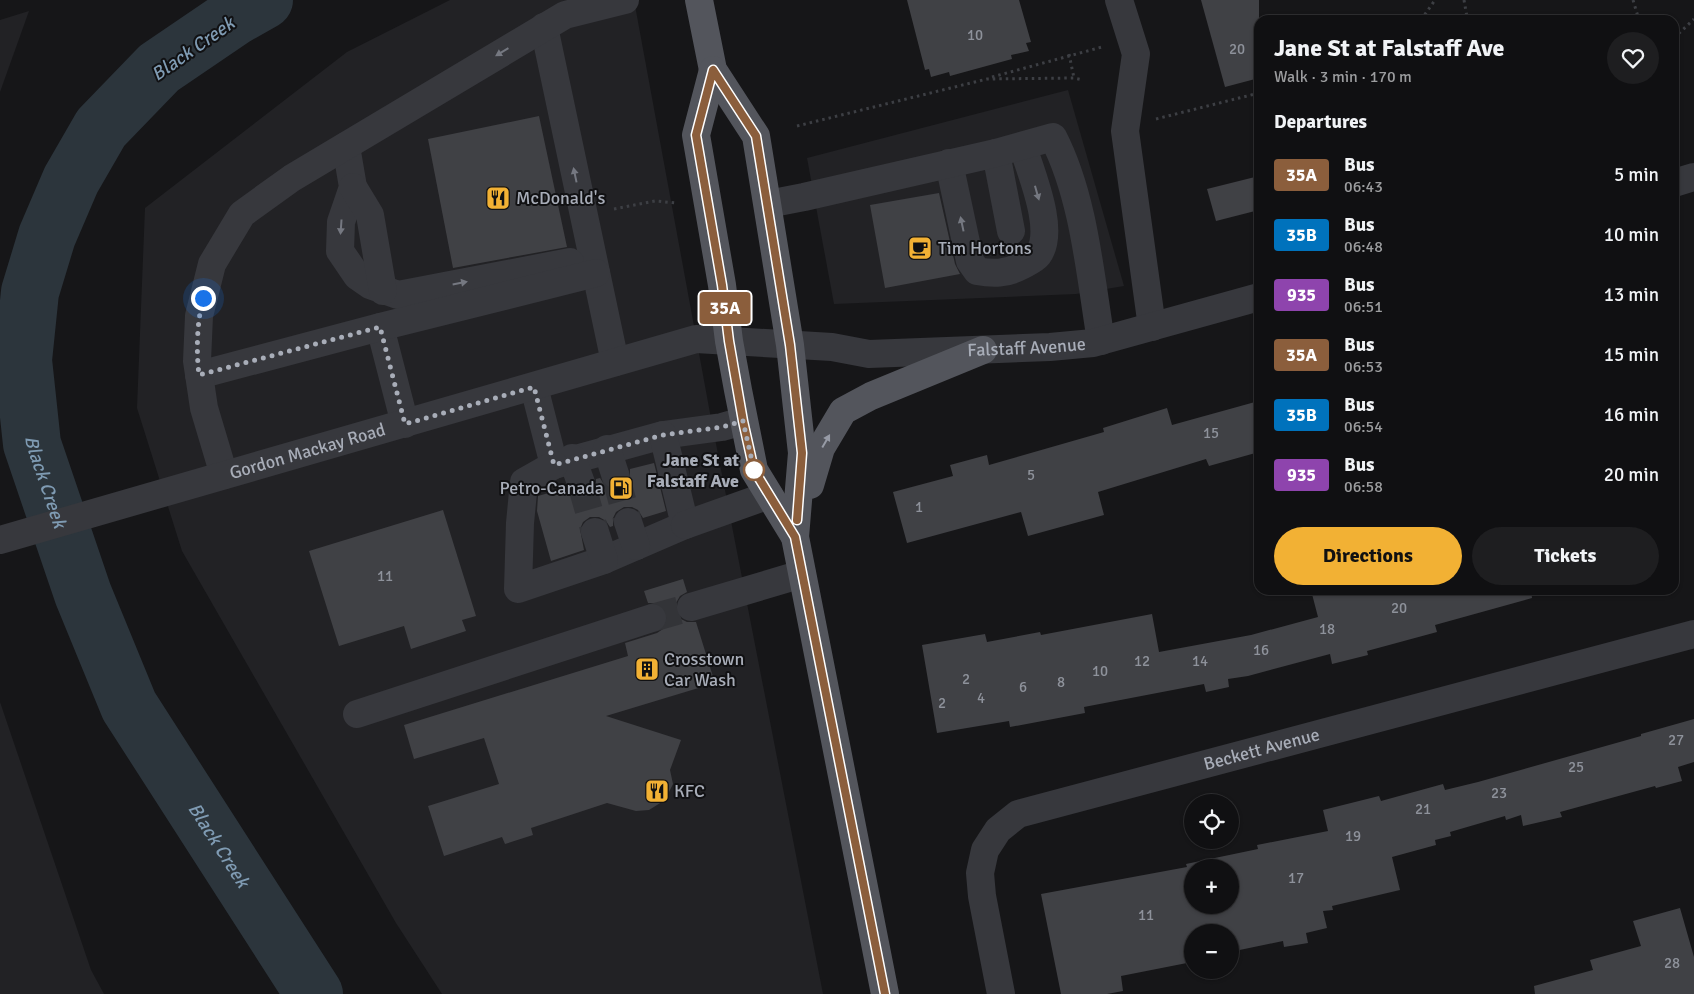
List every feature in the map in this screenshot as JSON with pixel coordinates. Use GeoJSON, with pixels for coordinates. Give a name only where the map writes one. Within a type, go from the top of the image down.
{"type":"FeatureCollection","features":[{"type":"Feature","properties":{"kind":"main road"},"geometry":{"type":"LineString","coordinates":[[700,0],[713,70],[756,136],[790,345],[802,453],[795,537],[885,994]]}},
{"type":"Feature","properties":{"kind":"main road"},"geometry":{"type":"LineString","coordinates":[[713,70],[696,135],[743,421],[754,470],[795,537]]}},
{"type":"Feature","properties":{"kind":"main road"},"geometry":{"type":"LineString","coordinates":[[795,537],[821,448],[843,411],[871,396],[984,350]]}},
{"type":"Feature","properties":{"kind":"street"},"geometry":{"type":"LineString","coordinates":[[224,475],[204,408],[197,361],[199,316],[212,264],[242,214],[292,178],[565,15],[625,0]]}},
{"type":"Feature","properties":{"kind":"street"},"geometry":{"type":"LineString","coordinates":[[1120,2],[1136,54],[1126,124],[1126,140],[1152,327]]}},
{"type":"Feature","properties":{"kind":"street"},"geometry":{"type":"LineString","coordinates":[[544,27],[615,362]]}},
{"type":"Feature","properties":{"kind":"street"},"geometry":{"type":"LineString","coordinates":[[768,204],[996,153],[1053,137],[1064,159],[1082,227],[1101,341]]}},
{"type":"Feature","properties":{"kind":"street"},"geometry":{"type":"LineString","coordinates":[[346,146],[353,187],[341,222],[340,251],[357,276],[370,285],[398,295],[594,265]]}},
{"type":"Feature","properties":{"kind":"street"},"geometry":{"type":"LineString","coordinates":[[949,164],[970,262],[976,271],[992,274],[1010,272],[1037,256],[1043,242],[1044,227],[1040,200],[1023,146]]}},
{"type":"Feature","properties":{"kind":"street"},"geometry":{"type":"LineString","coordinates":[[996,153],[1012,231]]}},
{"type":"Feature","properties":{"kind":"street"},"geometry":{"type":"LineString","coordinates":[[1679,182],[1694,177]]}},
{"type":"Feature","properties":{"kind":"street"},"geometry":{"type":"LineString","coordinates":[[199,375],[380,327],[594,265]]}},
{"type":"Feature","properties":{"kind":"street","name":"Falstaff Avenue"},"geometry":{"type":"LineString","coordinates":[[790,345],[832,347],[869,354],[1050,347],[1101,341],[1254,298]]}},
{"type":"Feature","properties":{"kind":"street"},"geometry":{"type":"LineString","coordinates":[[380,327],[405,424]]}},
{"type":"Feature","properties":{"kind":"street","name":"Gordon Mackay Road"},"geometry":{"type":"LineString","coordinates":[[4,539],[696,339],[790,345]]}},
{"type":"Feature","properties":{"kind":"street"},"geometry":{"type":"LineString","coordinates":[[534,387],[569,469]]}},
{"type":"Feature","properties":{"kind":"street"},"geometry":{"type":"LineString","coordinates":[[743,421],[722,427],[663,435],[611,462],[569,469],[524,482],[520,523],[518,589],[604,560],[632,534],[685,525],[770,495]]}},
{"type":"Feature","properties":{"kind":"street"},"geometry":{"type":"LineString","coordinates":[[663,435],[685,525]]}},
{"type":"Feature","properties":{"kind":"street"},"geometry":{"type":"LineString","coordinates":[[595,532],[604,560]]}},
{"type":"Feature","properties":{"kind":"street"},"geometry":{"type":"LineString","coordinates":[[691,607],[802,574]]}},
{"type":"Feature","properties":{"kind":"street"},"geometry":{"type":"LineString","coordinates":[[357,714],[652,618]]}},
{"type":"Feature","properties":{"kind":"street","name":"Beckett Avenue"},"geometry":{"type":"LineString","coordinates":[[1000,994],[982,896],[980,873],[985,850],[998,830],[1018,814],[1694,634]]}},
{"type":"Feature","properties":{"kind":"path"},"geometry":{"type":"LineString","coordinates":[[1424,15],[1435,0]]}},
{"type":"Feature","properties":{"kind":"path"},"geometry":{"type":"LineString","coordinates":[[1464,0],[1468,15]]}},
{"type":"Feature","properties":{"kind":"path"},"geometry":{"type":"LineString","coordinates":[[1634,0],[1638,15]]}},
{"type":"Feature","properties":{"kind":"path"},"geometry":{"type":"LineString","coordinates":[[1679,33],[1694,19]]}},
{"type":"Feature","properties":{"kind":"path"},"geometry":{"type":"LineString","coordinates":[[797,126],[987,79],[1069,54],[1131,40]]}},
{"type":"Feature","properties":{"kind":"path"},"geometry":{"type":"LineString","coordinates":[[1069,54],[1074,78]]}},
{"type":"Feature","properties":{"kind":"path"},"geometry":{"type":"LineString","coordinates":[[987,79],[1074,78],[1083,80]]}},
{"type":"Feature","properties":{"kind":"path"},"geometry":{"type":"LineString","coordinates":[[1126,124],[1168,117],[1254,94]]}},
{"type":"Feature","properties":{"kind":"path"},"geometry":{"type":"LineString","coordinates":[[584,214],[655,200],[676,203]]}},
{"type":"Feature","properties":{"kind":"shaded area"},"geometry":{"type":"Polygon","coordinates":[[[450,0],[634,0],[710,413],[823,994],[442,994],[396,923],[182,551],[137,408],[145,208],[347,52],[450,0]]]}},
{"type":"Feature","properties":{"kind":"shaded area"},"geometry":{"type":"Polygon","coordinates":[[[29,11],[0,92],[0,20],[29,11]]]}},
{"type":"Feature","properties":{"kind":"shaded area"},"geometry":{"type":"Polygon","coordinates":[[[1068,90],[1124,286],[1076,294],[834,304],[807,158],[1068,90]]]}},
{"type":"Feature","properties":{"kind":"shaded area"},"geometry":{"type":"Polygon","coordinates":[[[0,702],[91,970],[104,994],[0,994],[0,702]]]}},
{"type":"Feature","properties":{"kind":"building"},"geometry":{"type":"Polygon","coordinates":[[[907,0],[1019,0],[1031,42],[1026,43],[1029,51],[1011,55],[1012,59],[950,76],[949,72],[931,77],[929,69],[925,70],[907,0]]]}},
{"type":"Feature","properties":{"kind":"building"},"geometry":{"type":"Polygon","coordinates":[[[1201,0],[1259,0],[1259,15],[1254,15],[1254,79],[1225,87],[1201,0]]]}},
{"type":"Feature","properties":{"kind":"building","name":"McDonald's"},"geometry":{"type":"Polygon","coordinates":[[[539,116],[567,247],[453,268],[428,139],[539,116]]]}},
{"type":"Feature","properties":{"kind":"building"},"geometry":{"type":"Polygon","coordinates":[[[1254,177],[1254,211],[1216,221],[1207,189],[1254,177]]]}},
{"type":"Feature","properties":{"kind":"building","name":"Tim Hortons"},"geometry":{"type":"Polygon","coordinates":[[[939,193],[955,264],[960,274],[885,288],[870,205],[939,193]]]}},
{"type":"Feature","properties":{"kind":"building"},"geometry":{"type":"Polygon","coordinates":[[[1254,402],[1254,453],[1209,466],[1206,459],[1098,492],[1104,515],[1028,536],[1021,512],[907,543],[893,492],[953,476],[950,465],[987,455],[989,465],[1104,432],[1103,428],[1167,408],[1172,425],[1254,402]]]}},
{"type":"Feature","properties":{"kind":"building"},"geometry":{"type":"Polygon","coordinates":[[[654,463],[666,511],[643,518],[638,510],[632,507],[624,507],[616,512],[613,518],[613,526],[610,527],[606,521],[599,517],[590,517],[583,522],[580,529],[584,550],[551,561],[537,511],[538,496],[566,488],[571,495],[586,498],[593,493],[596,479],[600,478],[605,486],[619,489],[627,484],[630,477],[630,469],[654,463]]]}},
{"type":"Feature","properties":{"kind":"building"},"geometry":{"type":"Polygon","coordinates":[[[443,510],[476,616],[462,620],[466,631],[411,649],[404,626],[339,646],[309,551],[443,510]]]}},
{"type":"Feature","properties":{"kind":"building"},"geometry":{"type":"Polygon","coordinates":[[[683,579],[687,592],[680,596],[676,603],[676,612],[681,619],[687,622],[696,622],[715,683],[606,716],[681,740],[670,770],[673,784],[665,800],[649,810],[636,811],[607,803],[531,828],[533,835],[505,844],[502,837],[444,856],[428,806],[499,784],[484,738],[414,759],[404,725],[628,656],[625,643],[657,633],[663,629],[667,622],[667,614],[663,607],[656,603],[648,603],[644,591],[683,579]]]}},
{"type":"Feature","properties":{"kind":"building"},"geometry":{"type":"Polygon","coordinates":[[[1312,595],[1532,595],[1532,598],[1435,625],[1437,632],[1367,651],[1368,655],[1332,664],[1330,654],[1248,676],[1228,679],[1229,687],[1206,692],[1204,684],[1084,707],[1085,713],[1010,727],[1009,721],[937,733],[922,645],[985,634],[987,642],[1040,632],[1041,635],[1152,614],[1159,652],[1251,635],[1318,617],[1312,595]]]}},
{"type":"Feature","properties":{"kind":"building"},"geometry":{"type":"Polygon","coordinates":[[[1694,719],[1694,762],[1678,767],[1682,781],[1656,788],[1655,786],[1560,812],[1562,817],[1523,826],[1521,815],[1506,820],[1505,816],[1450,832],[1451,836],[1435,840],[1436,845],[1392,857],[1400,890],[1332,906],[1333,910],[1323,911],[1327,928],[1306,933],[1308,943],[1284,947],[1283,941],[1239,950],[1239,924],[1184,924],[1184,964],[1121,976],[1123,991],[1107,994],[1061,994],[1041,894],[1184,868],[1184,914],[1239,914],[1239,859],[1210,859],[1258,849],[1257,845],[1328,831],[1323,810],[1379,796],[1381,801],[1443,784],[1445,790],[1641,736],[1641,734],[1694,719]]]}},
{"type":"Feature","properties":{"kind":"building"},"geometry":{"type":"Polygon","coordinates":[[[1680,908],[1694,957],[1694,994],[1535,994],[1534,986],[1593,970],[1590,960],[1641,946],[1633,921],[1680,908]]]}},
{"type":"Feature","properties":{"kind":"waterway","name":"Black Creek"},"geometry":{"type":"LineString","coordinates":[[264,0],[234,17],[159,68],[101,128],[71,180],[47,236],[30,292],[23,360],[32,444],[83,594],[129,706],[314,994]]}},
{"type":"Feature","properties":{"kind":"tunnel"},"geometry":{"type":"LineString","coordinates":[[615,474],[628,522]]}},
{"type":"Feature","properties":{"kind":"tunnel"},"geometry":{"type":"LineString","coordinates":[[581,483],[595,532]]}},
{"type":"Feature","properties":{"kind":"tunnel"},"geometry":{"type":"LineString","coordinates":[[652,618],[691,607]]}},
{"type":"Feature","properties":{"kind":"bus line","name":"35A"},"geometry":{"type":"LineString","coordinates":[[797,520],[802,453],[790,345],[756,136],[713,70],[696,135],[743,421],[754,470],[795,537],[885,994]]}},
{"type":"Feature","properties":{"kind":"place","name":"McDonald's"},"geometry":{"type":"Point","coordinates":[498,198]}},
{"type":"Feature","properties":{"kind":"place","name":"Tim Hortons"},"geometry":{"type":"Point","coordinates":[920,248]}},
{"type":"Feature","properties":{"kind":"place","name":"Jane St at Falstaff Ave"},"geometry":{"type":"Point","coordinates":[754,470]}},
{"type":"Feature","properties":{"kind":"place","name":"Petro-Canada"},"geometry":{"type":"Point","coordinates":[621,488]}},
{"type":"Feature","properties":{"kind":"place","name":"Crosstown Car Wash"},"geometry":{"type":"Point","coordinates":[647,669]}},
{"type":"Feature","properties":{"kind":"place","name":"KFC"},"geometry":{"type":"Point","coordinates":[657,791]}},
{"type":"Feature","properties":{"kind":"route"},"geometry":{"type":"LineString","coordinates":[[203,298],[199,316],[197,361],[199,375],[380,327],[405,424],[534,387],[554,465],[572,458],[663,435],[722,427],[743,421],[754,470]]}}]}
